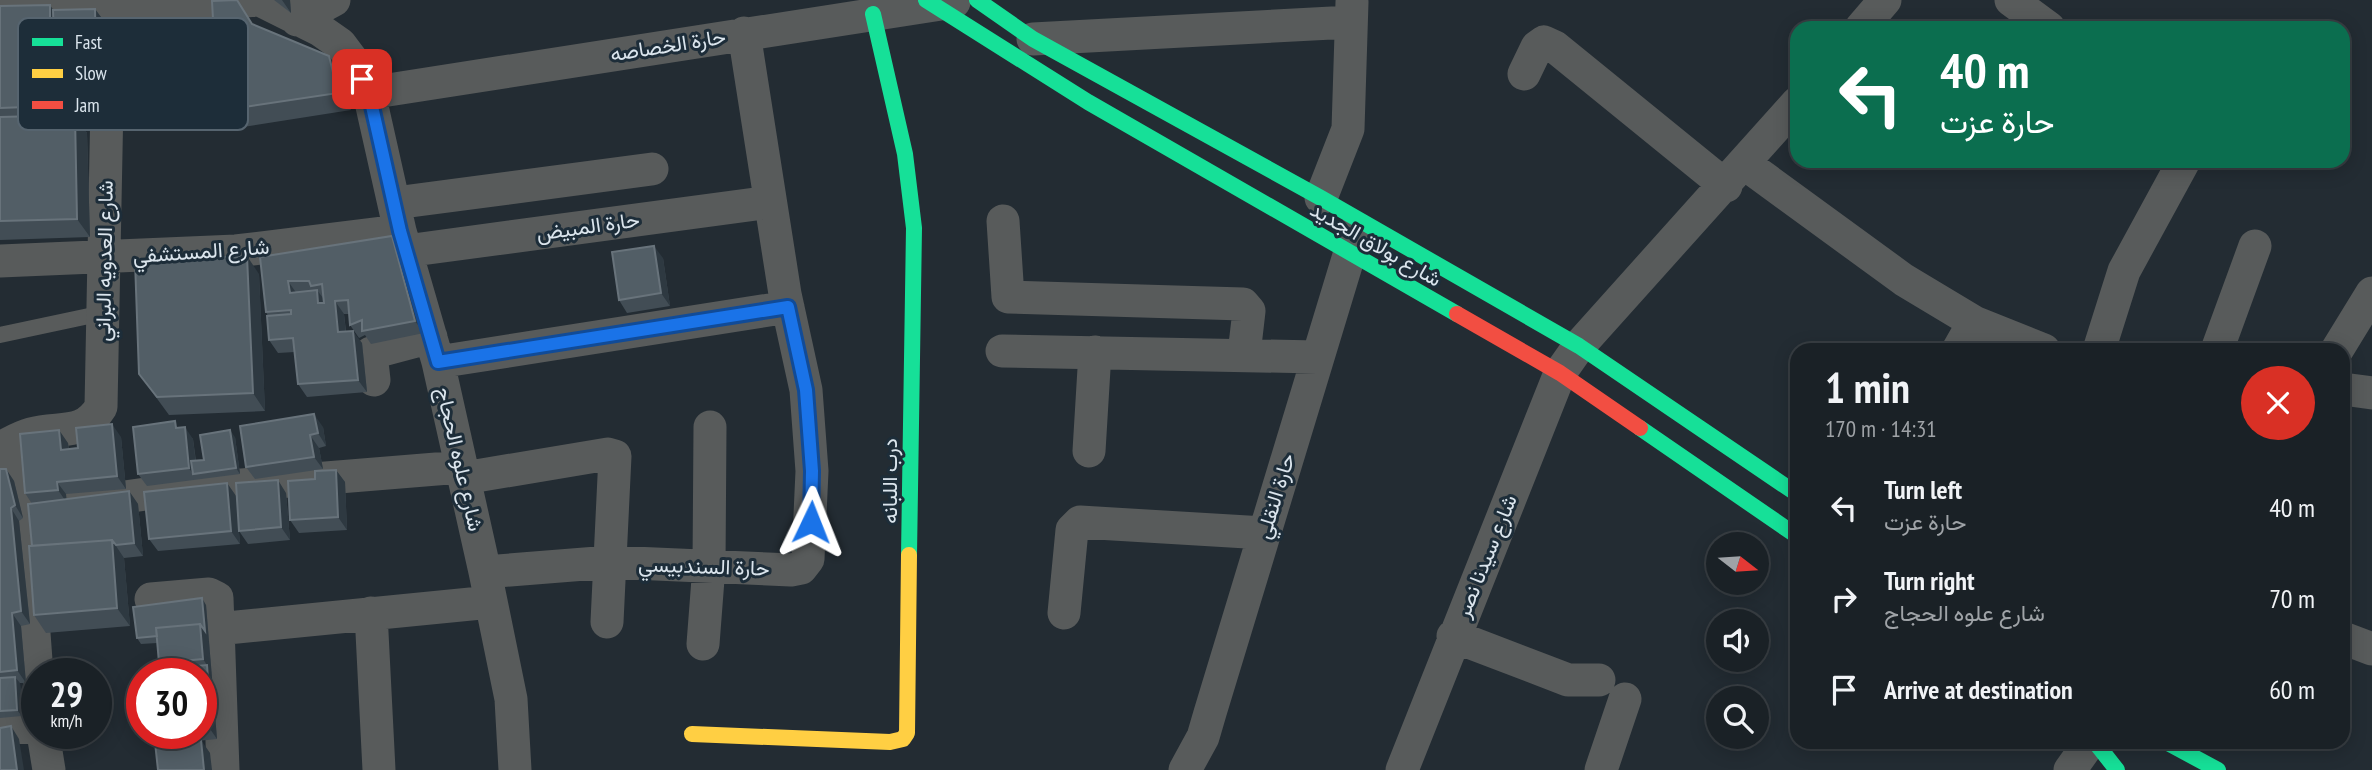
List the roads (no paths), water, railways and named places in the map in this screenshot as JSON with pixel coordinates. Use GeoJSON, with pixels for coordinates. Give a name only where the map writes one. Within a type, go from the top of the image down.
{"type":"FeatureCollection","features":[{"type":"Feature","properties":{"kind":"street"},"geometry":{"type":"LineString","coordinates":[[0,6],[109,2],[180,6],[260,0]]}},
{"type":"Feature","properties":{"kind":"street","name":"شارع علوه الحجاج"},"geometry":{"type":"LineString","coordinates":[[260,0],[296,10],[340,44],[355,64],[369,93],[400,228],[434,349],[488,587],[511,699],[515,770]]}},
{"type":"Feature","properties":{"kind":"street"},"geometry":{"type":"LineString","coordinates":[[296,10],[334,0]]}},
{"type":"Feature","properties":{"kind":"street","name":"حارة الخصاصه"},"geometry":{"type":"LineString","coordinates":[[369,93],[929,3],[967,0]]}},
{"type":"Feature","properties":{"kind":"street","name":"شارع بولاق الجديد"},"geometry":{"type":"LineString","coordinates":[[977,0],[1032,39],[1321,198],[1579,346],[1790,489]]}},
{"type":"Feature","properties":{"kind":"street"},"geometry":{"type":"LineString","coordinates":[[1867,21],[1885,0]]}},
{"type":"Feature","properties":{"kind":"street","name":"شارع بولاق الجديد"},"geometry":{"type":"LineString","coordinates":[[929,3],[1088,102],[1560,373],[1790,531]]}},
{"type":"Feature","properties":{"kind":"street"},"geometry":{"type":"LineString","coordinates":[[1032,39],[1352,11],[1348,129],[1321,198]]}},
{"type":"Feature","properties":{"kind":"street","name":"درب اللبانه"},"geometry":{"type":"LineString","coordinates":[[692,734],[896,741],[903,739],[907,733],[914,228],[905,154],[873,14]]}},
{"type":"Feature","properties":{"kind":"street","name":"حارة السندبيسي"},"geometry":{"type":"LineString","coordinates":[[217,629],[371,613],[610,562],[791,570],[801,568],[808,559],[812,471],[806,390],[788,307],[744,33]]}},
{"type":"Feature","properties":{"kind":"street"},"geometry":{"type":"LineString","coordinates":[[1524,74],[1537,47],[1544,42],[1555,47],[1736,175],[1904,280],[1966,336],[2005,343]]}},
{"type":"Feature","properties":{"kind":"street","name":"شارع سيدنا نصر"},"geometry":{"type":"LineString","coordinates":[[1402,770],[1453,636],[1560,373],[1579,346],[1736,175],[1790,111]]}},
{"type":"Feature","properties":{"kind":"street","name":"شارع العدويه البراني"},"geometry":{"type":"LineString","coordinates":[[6,445],[29,435],[81,427],[92,421],[101,407],[105,130]]}},
{"type":"Feature","properties":{"kind":"street"},"geometry":{"type":"LineString","coordinates":[[2101,343],[2124,271],[2180,168]]}},
{"type":"Feature","properties":{"kind":"street"},"geometry":{"type":"LineString","coordinates":[[400,228],[498,190],[652,169]]}},
{"type":"Feature","properties":{"kind":"street"},"geometry":{"type":"LineString","coordinates":[[498,190],[505,237]]}},
{"type":"Feature","properties":{"kind":"street","name":"حارة المبيض"},"geometry":{"type":"LineString","coordinates":[[400,228],[505,237],[770,202]]}},
{"type":"Feature","properties":{"kind":"street","name":"حارة النقلي"},"geometry":{"type":"LineString","coordinates":[[1185,770],[1207,725],[1360,220]]}},
{"type":"Feature","properties":{"kind":"street"},"geometry":{"type":"LineString","coordinates":[[1003,221],[1008,297],[1243,304],[1249,311],[1244,354]]}},
{"type":"Feature","properties":{"kind":"street","name":"شارع المستشفي"},"geometry":{"type":"LineString","coordinates":[[0,261],[236,251],[400,228]]}},
{"type":"Feature","properties":{"kind":"street"},"geometry":{"type":"LineString","coordinates":[[2220,343],[2255,246]]}},
{"type":"Feature","properties":{"kind":"street"},"geometry":{"type":"LineString","coordinates":[[2341,343],[2372,293]]}},
{"type":"Feature","properties":{"kind":"street"},"geometry":{"type":"LineString","coordinates":[[374,380],[371,353],[434,349],[788,307]]}},
{"type":"Feature","properties":{"kind":"street"},"geometry":{"type":"LineString","coordinates":[[1002,351],[1317,357]]}},
{"type":"Feature","properties":{"kind":"street"},"geometry":{"type":"LineString","coordinates":[[1089,451],[1095,352]]}},
{"type":"Feature","properties":{"kind":"street"},"geometry":{"type":"LineString","coordinates":[[2350,390],[2372,393]]}},
{"type":"Feature","properties":{"kind":"street"},"geometry":{"type":"LineString","coordinates":[[703,644],[709,566],[710,427]]}},
{"type":"Feature","properties":{"kind":"street"},"geometry":{"type":"LineString","coordinates":[[6,445],[24,510],[36,658]]}},
{"type":"Feature","properties":{"kind":"street"},"geometry":{"type":"LineString","coordinates":[[24,510],[167,491],[462,472],[608,454],[615,456],[607,622]]}},
{"type":"Feature","properties":{"kind":"street"},"geometry":{"type":"LineString","coordinates":[[1064,613],[1072,530],[1080,522],[1264,533]]}},
{"type":"Feature","properties":{"kind":"street"},"geometry":{"type":"LineString","coordinates":[[151,599],[214,595],[217,598],[223,770]]}},
{"type":"Feature","properties":{"kind":"street"},"geometry":{"type":"LineString","coordinates":[[371,613],[379,770]]}},
{"type":"Feature","properties":{"kind":"street"},"geometry":{"type":"LineString","coordinates":[[1453,636],[1568,680],[1612,690],[1601,770]]}},
{"type":"Feature","properties":{"kind":"street"},"geometry":{"type":"LineString","coordinates":[[2350,641],[2372,649]]}},
{"type":"Feature","properties":{"kind":"street"},"geometry":{"type":"LineString","coordinates":[[0,729],[21,727]]}},
{"type":"Feature","properties":{"kind":"street"},"geometry":{"type":"LineString","coordinates":[[46,749],[49,770]]}},
{"type":"Feature","properties":{"kind":"street"},"geometry":{"type":"LineString","coordinates":[[2070,770],[2087,749]]}},
{"type":"Feature","properties":{"kind":"street"},"geometry":{"type":"LineString","coordinates":[[2099,749],[2117,770]]}},
{"type":"Feature","properties":{"kind":"street"},"geometry":{"type":"LineString","coordinates":[[2179,749],[2218,770]]}},
{"type":"Feature","properties":{"kind":"lane"},"geometry":{"type":"LineString","coordinates":[[0,335],[103,313]]}}]}
